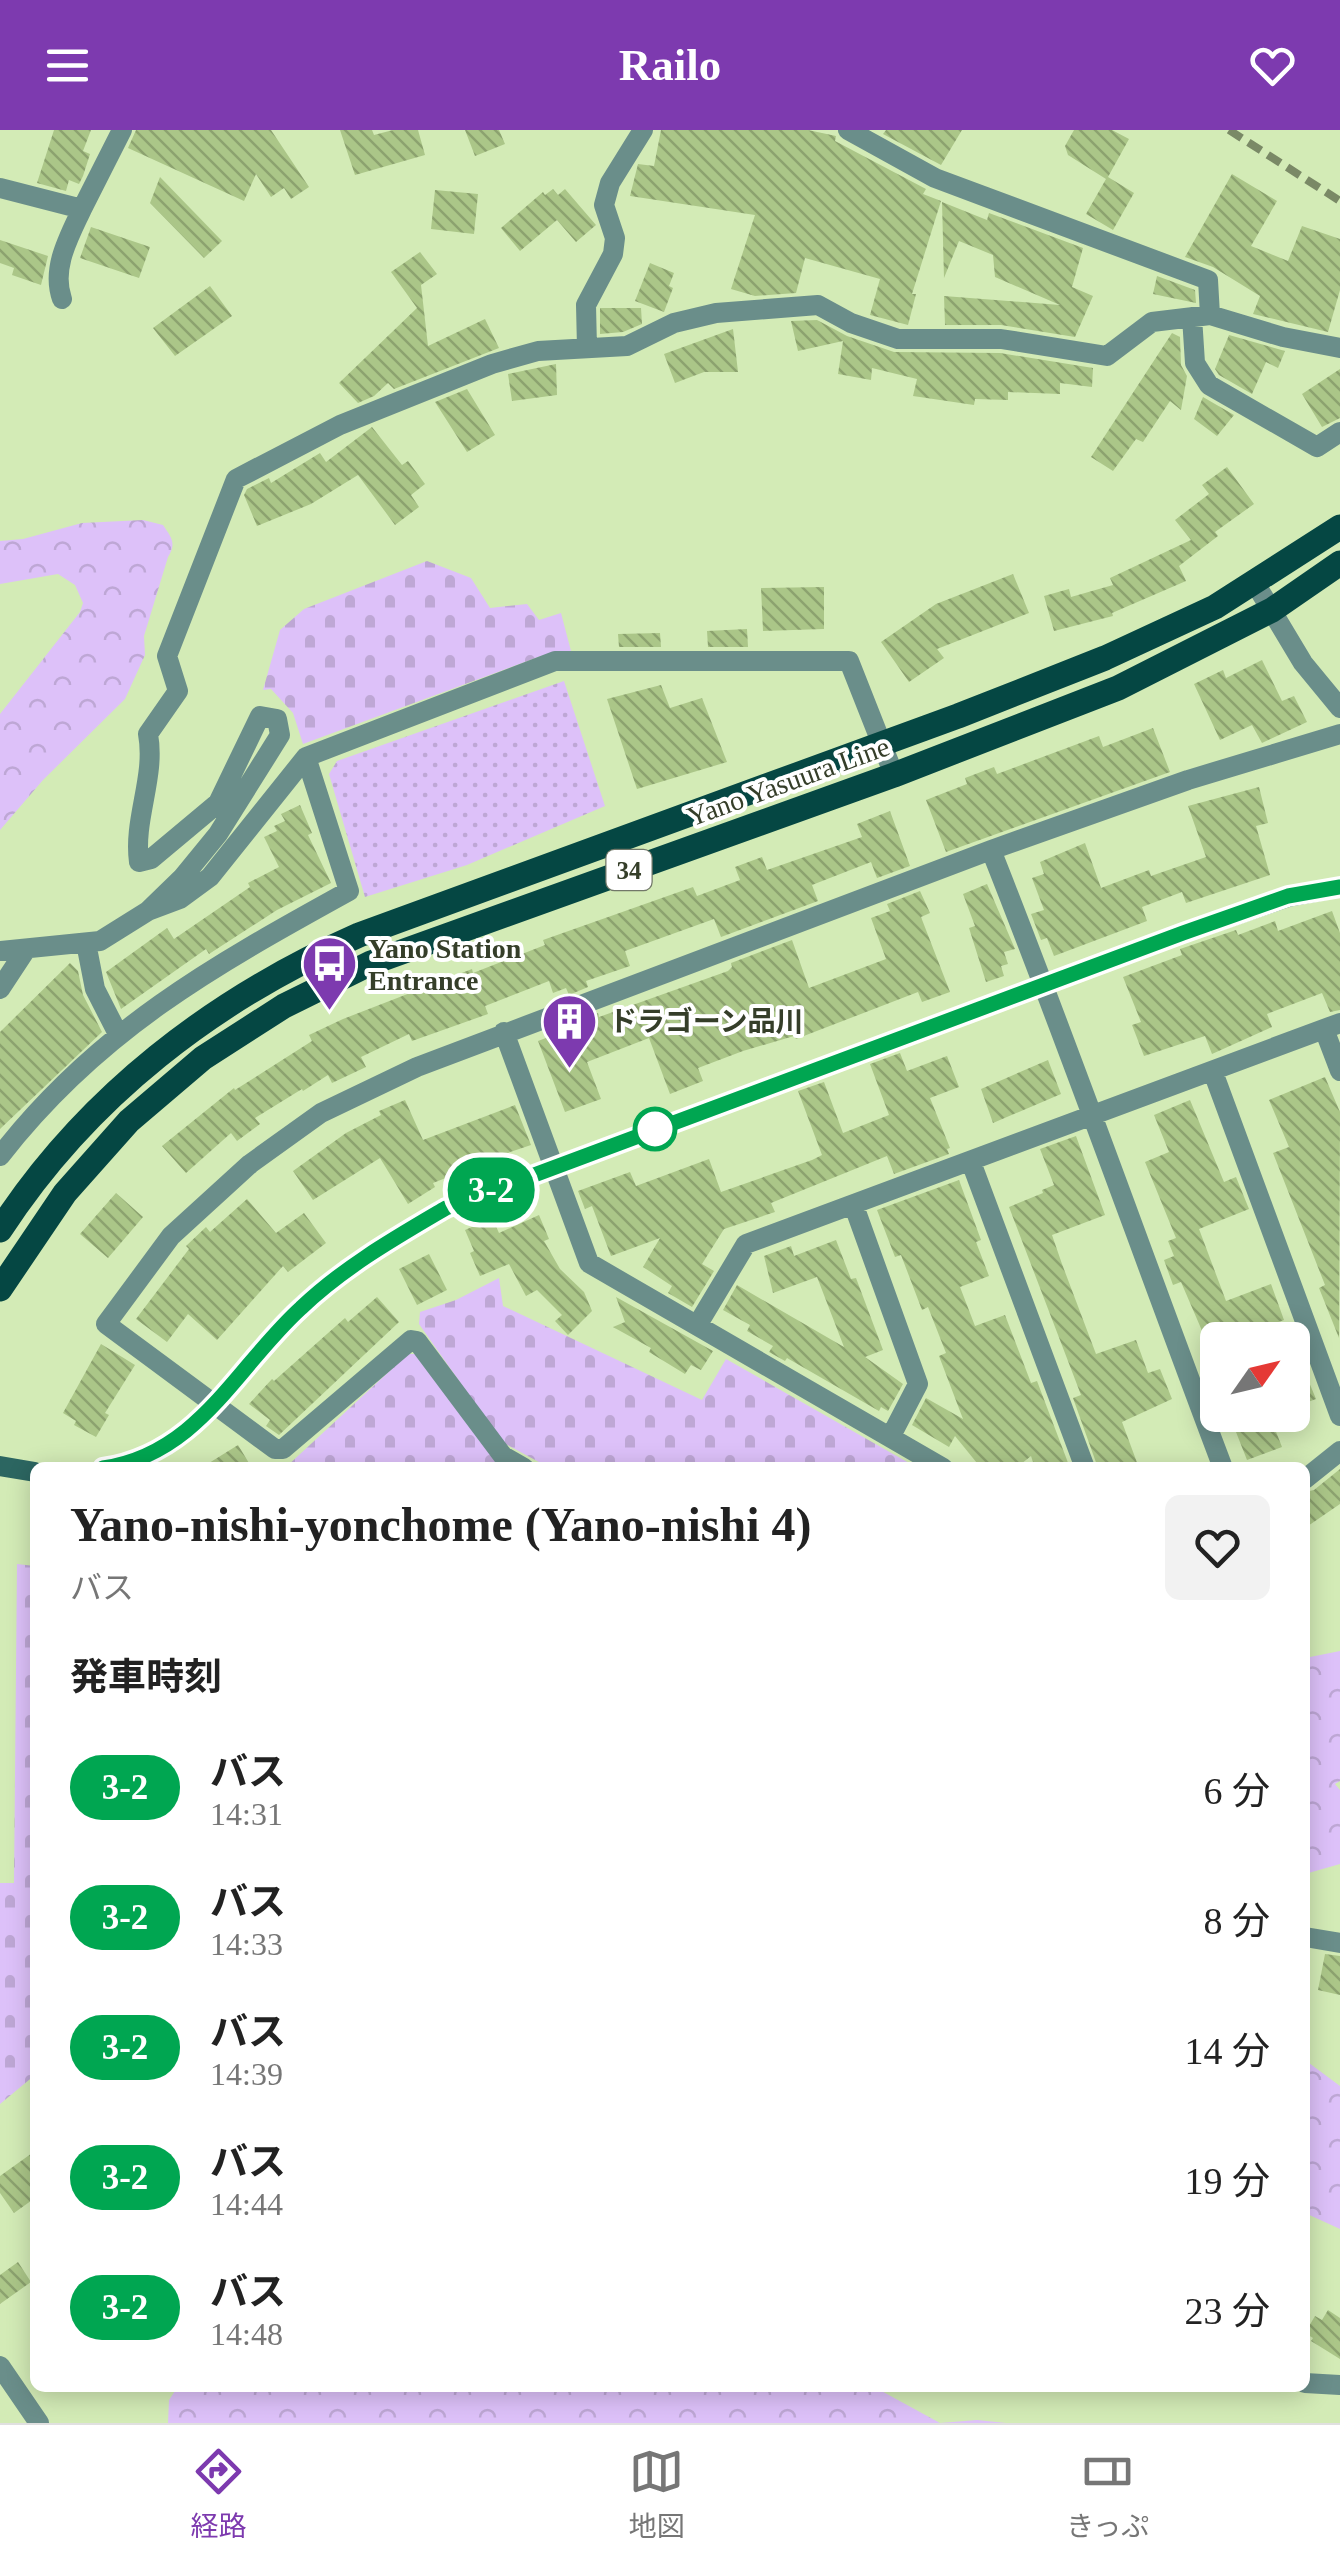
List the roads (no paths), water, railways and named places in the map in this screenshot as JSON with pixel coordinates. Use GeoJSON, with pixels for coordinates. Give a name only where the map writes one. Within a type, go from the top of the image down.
{"type":"FeatureCollection","features":[{"type":"Feature","properties":{"kind":"main road","name":"Yano Yasuura Line"},"geometry":{"type":"LineString","coordinates":[[0,1230],[40,1174],[108,1100],[184,1034],[269,979],[359,935],[1106,658],[1215,607],[1340,527]]}},
{"type":"Feature","properties":{"kind":"main road","name":"Yano Yasuura Line"},"geometry":{"type":"LineString","coordinates":[[0,1289],[64,1193],[130,1122],[203,1058],[284,1006],[371,963],[894,775],[1118,688],[1272,610],[1340,563]]}},
{"type":"Feature","properties":{"kind":"street"},"geometry":{"type":"LineString","coordinates":[[62,298],[58,287],[62,254],[122,130]]}},
{"type":"Feature","properties":{"kind":"street"},"geometry":{"type":"LineString","coordinates":[[588,348],[586,305],[613,254],[615,238],[604,205],[610,183],[643,130]]}},
{"type":"Feature","properties":{"kind":"street"},"geometry":{"type":"LineString","coordinates":[[848,130],[935,178],[1208,280],[1195,362],[1209,385],[1317,448],[1340,432]]}},
{"type":"Feature","properties":{"kind":"street"},"geometry":{"type":"LineString","coordinates":[[0,188],[82,209]]}},
{"type":"Feature","properties":{"kind":"street"},"geometry":{"type":"LineString","coordinates":[[148,911],[218,834],[280,735],[277,720],[260,716],[218,802],[150,860],[139,862],[137,845],[152,756],[148,734],[178,691],[168,656],[236,479],[340,425],[492,364],[538,351],[626,346],[674,324],[716,313],[818,305],[850,323],[898,339],[1001,340],[1107,356],[1152,322],[1201,316],[1340,348]]}},
{"type":"Feature","properties":{"kind":"street"},"geometry":{"type":"LineString","coordinates":[[1255,583],[1303,663],[1340,708]]}},
{"type":"Feature","properties":{"kind":"street"},"geometry":{"type":"LineString","coordinates":[[0,952],[100,941],[148,911],[180,899],[210,877],[306,757],[554,661],[849,662],[894,775]]}},
{"type":"Feature","properties":{"kind":"street"},"geometry":{"type":"LineString","coordinates":[[514,1462],[503,1456],[417,1341],[411,1340],[283,1449],[276,1449],[106,1324],[171,1236],[250,1164],[321,1113],[504,1032],[992,850],[1188,780],[1340,734]]}},
{"type":"Feature","properties":{"kind":"street"},"geometry":{"type":"LineString","coordinates":[[0,1156],[49,1100],[118,1034],[226,958],[349,891],[306,757]]}},
{"type":"Feature","properties":{"kind":"street"},"geometry":{"type":"LineString","coordinates":[[992,850],[1221,1462]]}},
{"type":"Feature","properties":{"kind":"street"},"geometry":{"type":"LineString","coordinates":[[123,1462],[168,1444],[203,1419],[299,1309],[358,1261],[446,1208],[1288,896],[1340,887]]}},
{"type":"Feature","properties":{"kind":"street"},"geometry":{"type":"LineString","coordinates":[[86,942],[95,989],[118,1034]]}},
{"type":"Feature","properties":{"kind":"street"},"geometry":{"type":"LineString","coordinates":[[0,989],[26,951]]}},
{"type":"Feature","properties":{"kind":"street"},"geometry":{"type":"LineString","coordinates":[[698,1324],[746,1244],[1332,1026],[1340,1071]]}},
{"type":"Feature","properties":{"kind":"street"},"geometry":{"type":"LineString","coordinates":[[504,1032],[590,1262],[933,1462]]}},
{"type":"Feature","properties":{"kind":"street"},"geometry":{"type":"LineString","coordinates":[[1213,1072],[1340,1416]]}},
{"type":"Feature","properties":{"kind":"street"},"geometry":{"type":"LineString","coordinates":[[971,1162],[1083,1462]]}},
{"type":"Feature","properties":{"kind":"street"},"geometry":{"type":"LineString","coordinates":[[854,1206],[918,1384],[890,1436]]}},
{"type":"Feature","properties":{"kind":"street"},"geometry":{"type":"LineString","coordinates":[[1310,1474],[1340,1451]]}},
{"type":"Feature","properties":{"kind":"street"},"geometry":{"type":"LineString","coordinates":[[0,1466],[30,1471]]}},
{"type":"Feature","properties":{"kind":"street"},"geometry":{"type":"LineString","coordinates":[[1310,1937],[1340,1943]]}},
{"type":"Feature","properties":{"kind":"street"},"geometry":{"type":"LineString","coordinates":[[0,2366],[30,2420]]}},
{"type":"Feature","properties":{"kind":"street"},"geometry":{"type":"LineString","coordinates":[[1310,2383],[1340,2385]]}},
{"type":"Feature","properties":{"kind":"railway"},"geometry":{"type":"LineString","coordinates":[[1229,130],[1340,201]]}},
{"type":"Feature","properties":{"kind":"place","name":"Yano Station Entrance"},"geometry":{"type":"Point","coordinates":[329,1013]}},
{"type":"Feature","properties":{"kind":"place","name":"ドラゴーン品川"},"geometry":{"type":"Point","coordinates":[570,1070]}}]}
